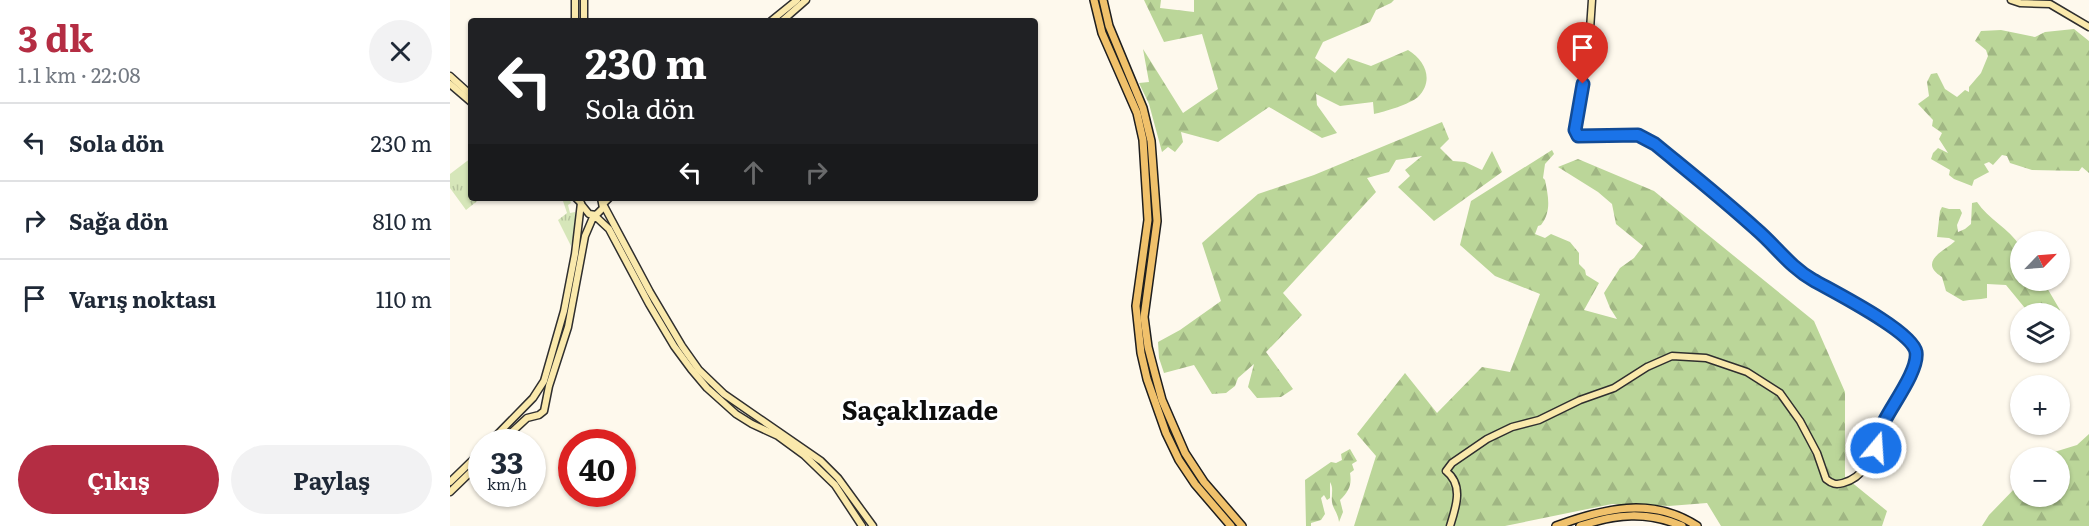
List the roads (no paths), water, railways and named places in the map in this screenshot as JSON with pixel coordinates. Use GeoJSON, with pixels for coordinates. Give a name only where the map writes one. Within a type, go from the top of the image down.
{"type":"FeatureCollection","features":[{"type":"Feature","properties":{"kind":"main road"},"geometry":{"type":"LineString","coordinates":[[575,0],[575,18]]}},
{"type":"Feature","properties":{"kind":"main road"},"geometry":{"type":"LineString","coordinates":[[584,0],[584,18]]}},
{"type":"Feature","properties":{"kind":"main road"},"geometry":{"type":"LineString","coordinates":[[775,18],[797,0]]}},
{"type":"Feature","properties":{"kind":"main road"},"geometry":{"type":"LineString","coordinates":[[785,18],[806,0]]}},
{"type":"Feature","properties":{"kind":"main road"},"geometry":{"type":"LineString","coordinates":[[1094,0],[1102,33],[1137,113],[1143,140],[1148,220],[1136,306],[1141,354],[1147,379],[1166,433],[1179,460],[1195,484],[1231,526]]}},
{"type":"Feature","properties":{"kind":"main road"},"geometry":{"type":"LineString","coordinates":[[1102,0],[1109,26],[1143,108],[1151,141],[1157,221],[1144,317],[1155,374],[1162,400],[1185,453],[1204,482],[1242,526]]}},
{"type":"Feature","properties":{"kind":"main road"},"geometry":{"type":"LineString","coordinates":[[1450,526],[1458,492],[1453,476],[1446,471],[1452,463],[1487,439],[1512,427],[1539,420],[1580,400],[1614,388],[1647,367],[1672,356],[1706,358],[1747,372],[1780,393],[1800,421],[1817,453],[1826,479],[1836,484],[1846,482],[1868,464],[1876,448],[1882,425],[1915,362],[1916,352],[1912,343],[1904,336],[1874,314],[1801,272],[1785,260],[1758,230],[1655,144],[1638,135],[1578,136],[1575,130],[1589,44],[1592,0]]}},
{"type":"Feature","properties":{"kind":"main road"},"geometry":{"type":"LineString","coordinates":[[2011,0],[2020,3],[2050,4],[2089,27]]}},
{"type":"Feature","properties":{"kind":"main road"},"geometry":{"type":"LineString","coordinates":[[450,76],[468,92]]}},
{"type":"Feature","properties":{"kind":"main road"},"geometry":{"type":"LineString","coordinates":[[450,84],[468,99]]}},
{"type":"Feature","properties":{"kind":"main road"},"geometry":{"type":"LineString","coordinates":[[503,429],[533,398],[544,381],[564,311],[575,254],[579,201]]}},
{"type":"Feature","properties":{"kind":"main road"},"geometry":{"type":"LineString","coordinates":[[580,201],[586,211],[609,229],[655,315],[691,369],[707,388],[736,414],[778,436],[804,455],[835,484],[862,526]]}},
{"type":"Feature","properties":{"kind":"main road"},"geometry":{"type":"LineString","coordinates":[[515,429],[527,418],[544,411],[549,386],[568,327],[585,236],[594,215],[602,211],[602,201]]}},
{"type":"Feature","properties":{"kind":"main road"},"geometry":{"type":"LineString","coordinates":[[602,201],[650,292],[699,370],[724,394],[821,460],[838,478],[873,526]]}},
{"type":"Feature","properties":{"kind":"main road"},"geometry":{"type":"LineString","coordinates":[[450,482],[468,465]]}},
{"type":"Feature","properties":{"kind":"main road"},"geometry":{"type":"LineString","coordinates":[[450,492],[468,475]]}},
{"type":"Feature","properties":{"kind":"main road"},"geometry":{"type":"LineString","coordinates":[[1556,526],[1620,507],[1658,510],[1676,515],[1697,526]]}},
{"type":"Feature","properties":{"kind":"main road"},"geometry":{"type":"LineString","coordinates":[[1580,526],[1627,515],[1656,517],[1682,526]]}},
{"type":"Feature","properties":{"kind":"district","name":"Saçaklızade"},"geometry":{"type":"Point","coordinates":[920,411]}}]}
